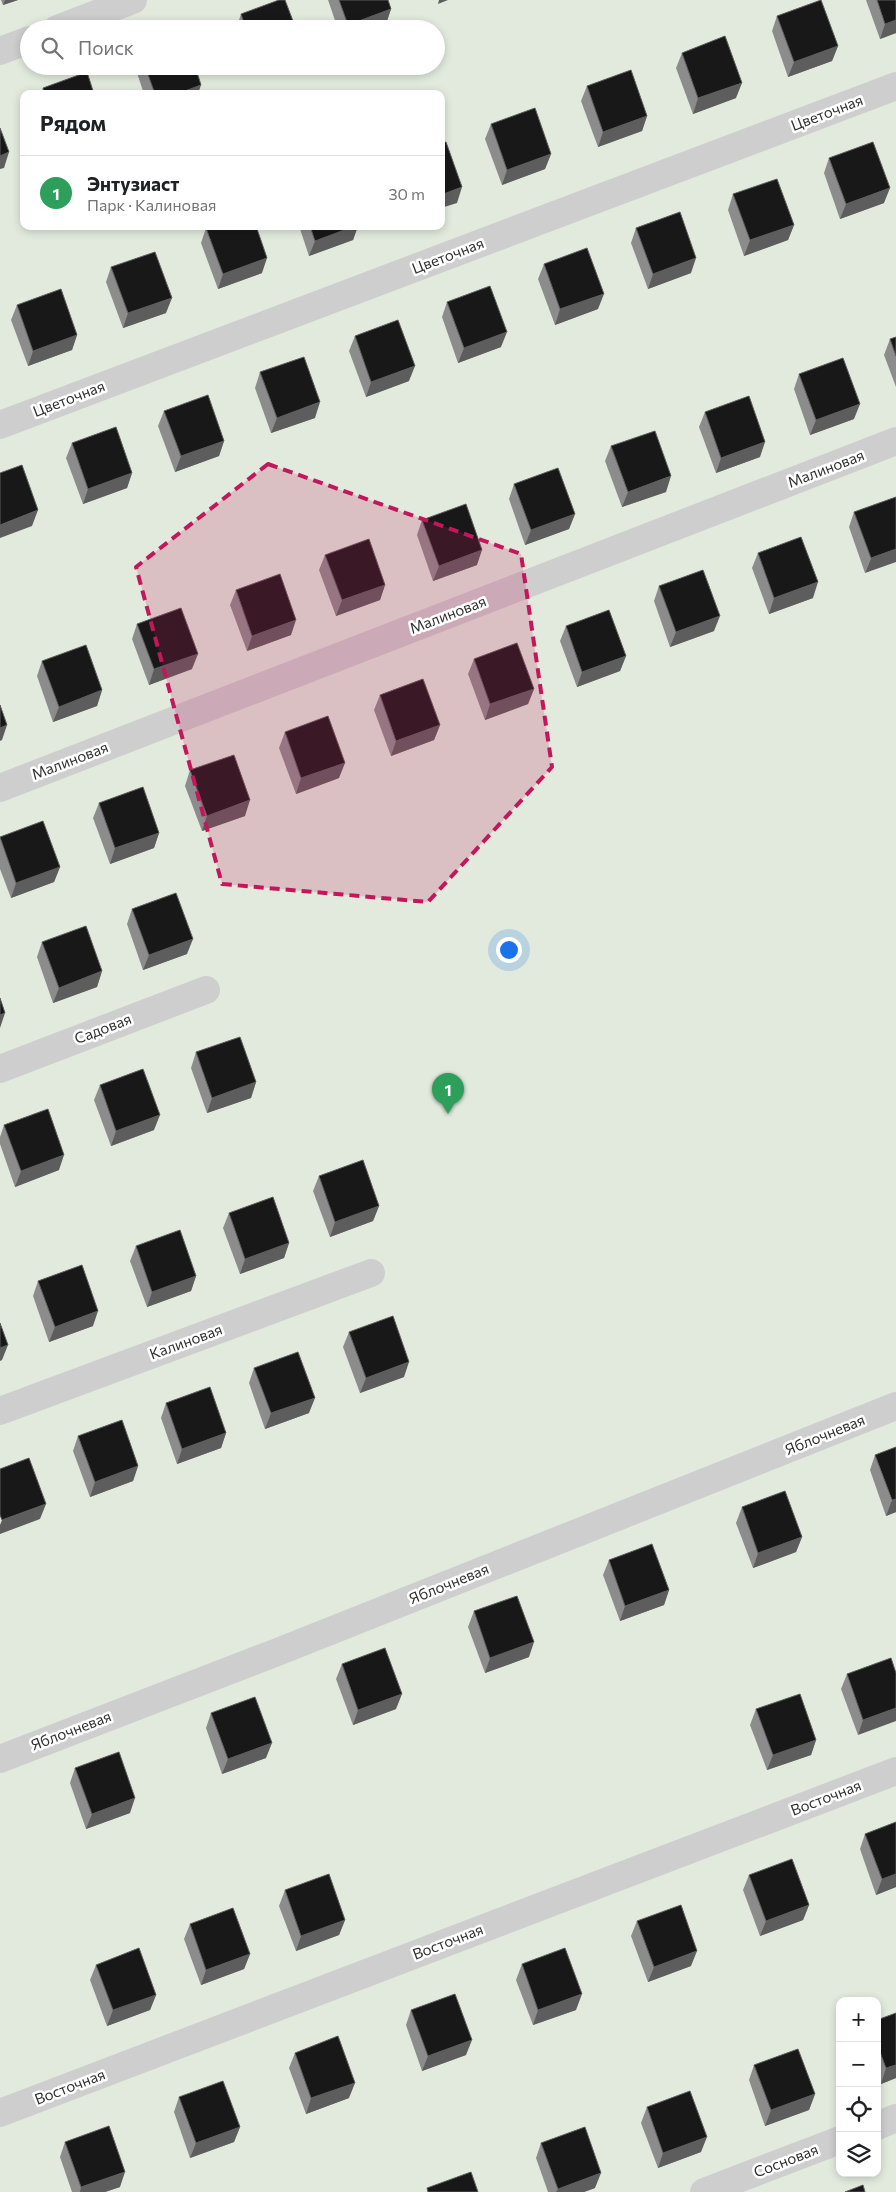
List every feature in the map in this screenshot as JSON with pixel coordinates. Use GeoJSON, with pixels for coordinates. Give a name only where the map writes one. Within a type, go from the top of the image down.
{"type":"FeatureCollection","features":[{"type":"Feature","properties":{"kind":"street"},"geometry":{"type":"LineString","coordinates":[[81,20],[133,0]]}},
{"type":"Feature","properties":{"kind":"street"},"geometry":{"type":"LineString","coordinates":[[0,51],[20,43]]}},
{"type":"Feature","properties":{"kind":"street","name":"Цветочная"},"geometry":{"type":"LineString","coordinates":[[0,425],[896,86]]}},
{"type":"Feature","properties":{"kind":"street","name":"Малиновая"},"geometry":{"type":"LineString","coordinates":[[0,788],[896,442]]}},
{"type":"Feature","properties":{"kind":"street","name":"Садовая"},"geometry":{"type":"LineString","coordinates":[[0,1069],[206,990]]}},
{"type":"Feature","properties":{"kind":"street","name":"Калиновая"},"geometry":{"type":"LineString","coordinates":[[0,1411],[372,1273]]}},
{"type":"Feature","properties":{"kind":"street","name":"Яблочневая"},"geometry":{"type":"LineString","coordinates":[[0,1758],[284,1649],[896,1406]]}},
{"type":"Feature","properties":{"kind":"street","name":"Восточная"},"geometry":{"type":"LineString","coordinates":[[0,2113],[896,1771]]}},
{"type":"Feature","properties":{"kind":"street"},"geometry":{"type":"LineString","coordinates":[[881,2124],[896,2118]]}},
{"type":"Feature","properties":{"kind":"street","name":"Сосновая"},"geometry":{"type":"LineString","coordinates":[[704,2192],[836,2142]]}},
{"type":"Feature","properties":{"kind":"highlighted area"},"geometry":{"type":"Polygon","coordinates":[[[268,464],[521,554],[552,767],[428,902],[222,884],[136,567],[268,464]]]}},
{"type":"Feature","properties":{"kind":"shaded area"},"geometry":{"type":"Polygon","coordinates":[[[0,0],[896,0],[896,2192],[0,2192],[0,0]]]}},
{"type":"Feature","properties":{"kind":"building"},"geometry":{"type":"Polygon","coordinates":[[[279,0],[285,0],[293,20],[243,20],[241,14],[279,0]]]}},
{"type":"Feature","properties":{"kind":"building"},"geometry":{"type":"Polygon","coordinates":[[[339,0],[388,0],[391,9],[361,20],[346,20],[339,0]]]}},
{"type":"Feature","properties":{"kind":"building"},"geometry":{"type":"Polygon","coordinates":[[[821,0],[838,46],[794,62],[777,16],[821,0]]]}},
{"type":"Feature","properties":{"kind":"building"},"geometry":{"type":"Polygon","coordinates":[[[877,0],[896,0],[896,20],[885,24],[877,0]]]}},
{"type":"Feature","properties":{"kind":"building"},"geometry":{"type":"Polygon","coordinates":[[[725,36],[742,83],[698,98],[682,53],[725,36]]]}},
{"type":"Feature","properties":{"kind":"building"},"geometry":{"type":"Polygon","coordinates":[[[631,70],[647,116],[603,132],[587,86],[631,70]]]}},
{"type":"Feature","properties":{"kind":"building"},"geometry":{"type":"Polygon","coordinates":[[[79,75],[88,75],[93,90],[44,90],[43,88],[79,75]]]}},
{"type":"Feature","properties":{"kind":"building"},"geometry":{"type":"Polygon","coordinates":[[[148,75],[198,75],[201,85],[188,90],[154,90],[148,75]]]}},
{"type":"Feature","properties":{"kind":"building"},"geometry":{"type":"Polygon","coordinates":[[[535,108],[551,154],[507,170],[491,124],[535,108]]]}},
{"type":"Feature","properties":{"kind":"building"},"geometry":{"type":"Polygon","coordinates":[[[0,128],[9,152],[0,156],[0,128]]]}},
{"type":"Feature","properties":{"kind":"building"},"geometry":{"type":"Polygon","coordinates":[[[445,142],[462,187],[445,193],[445,142]]]}},
{"type":"Feature","properties":{"kind":"building"},"geometry":{"type":"Polygon","coordinates":[[[873,142],[890,188],[846,204],[829,158],[873,142]]]}},
{"type":"Feature","properties":{"kind":"building"},"geometry":{"type":"Polygon","coordinates":[[[777,179],[794,225],[750,240],[733,194],[777,179]]]}},
{"type":"Feature","properties":{"kind":"building"},"geometry":{"type":"Polygon","coordinates":[[[680,212],[696,258],[653,274],[636,228],[680,212]]]}},
{"type":"Feature","properties":{"kind":"building"},"geometry":{"type":"Polygon","coordinates":[[[207,230],[257,230],[267,258],[223,274],[207,230]]]}},
{"type":"Feature","properties":{"kind":"building"},"geometry":{"type":"Polygon","coordinates":[[[311,230],[344,230],[315,241],[311,230]]]}},
{"type":"Feature","properties":{"kind":"building"},"geometry":{"type":"Polygon","coordinates":[[[587,248],[604,294],[560,309],[544,264],[587,248]]]}},
{"type":"Feature","properties":{"kind":"building"},"geometry":{"type":"Polygon","coordinates":[[[155,252],[172,298],[128,313],[111,267],[155,252]]]}},
{"type":"Feature","properties":{"kind":"building"},"geometry":{"type":"Polygon","coordinates":[[[490,286],[507,332],[464,348],[447,302],[490,286]]]}},
{"type":"Feature","properties":{"kind":"building"},"geometry":{"type":"Polygon","coordinates":[[[61,289],[77,335],[33,351],[17,305],[61,289]]]}},
{"type":"Feature","properties":{"kind":"building"},"geometry":{"type":"Polygon","coordinates":[[[398,320],[415,366],[371,382],[355,336],[398,320]]]}},
{"type":"Feature","properties":{"kind":"building"},"geometry":{"type":"Polygon","coordinates":[[[896,337],[896,356],[890,339],[896,337]]]}},
{"type":"Feature","properties":{"kind":"building"},"geometry":{"type":"Polygon","coordinates":[[[304,357],[320,402],[277,418],[260,372],[304,357]]]}},
{"type":"Feature","properties":{"kind":"building"},"geometry":{"type":"Polygon","coordinates":[[[843,358],[860,404],[816,420],[799,374],[843,358]]]}},
{"type":"Feature","properties":{"kind":"building"},"geometry":{"type":"Polygon","coordinates":[[[208,395],[224,441],[181,456],[164,411],[208,395]]]}},
{"type":"Feature","properties":{"kind":"building"},"geometry":{"type":"Polygon","coordinates":[[[749,396],[765,442],[721,458],[705,412],[749,396]]]}},
{"type":"Feature","properties":{"kind":"building"},"geometry":{"type":"Polygon","coordinates":[[[116,427],[132,473],[88,489],[72,443],[116,427]]]}},
{"type":"Feature","properties":{"kind":"building"},"geometry":{"type":"Polygon","coordinates":[[[655,431],[671,476],[628,492],[611,446],[655,431]]]}},
{"type":"Feature","properties":{"kind":"building"},"geometry":{"type":"Polygon","coordinates":[[[22,465],[38,510],[0,525],[0,473],[22,465]]]}},
{"type":"Feature","properties":{"kind":"building"},"geometry":{"type":"Polygon","coordinates":[[[558,468],[575,514],[531,530],[514,484],[558,468]]]}},
{"type":"Feature","properties":{"kind":"building"},"geometry":{"type":"Polygon","coordinates":[[[896,497],[896,549],[871,558],[854,512],[896,497]]]}},
{"type":"Feature","properties":{"kind":"building"},"geometry":{"type":"Polygon","coordinates":[[[466,504],[482,550],[439,566],[422,520],[466,504]]]}},
{"type":"Feature","properties":{"kind":"building"},"geometry":{"type":"Polygon","coordinates":[[[801,537],[818,582],[774,598],[758,553],[801,537]]]}},
{"type":"Feature","properties":{"kind":"building"},"geometry":{"type":"Polygon","coordinates":[[[369,539],[385,585],[342,600],[325,555],[369,539]]]}},
{"type":"Feature","properties":{"kind":"building"},"geometry":{"type":"Polygon","coordinates":[[[703,570],[720,616],[676,632],[659,586],[703,570]]]}},
{"type":"Feature","properties":{"kind":"building"},"geometry":{"type":"Polygon","coordinates":[[[280,574],[296,620],[252,636],[236,590],[280,574]]]}},
{"type":"Feature","properties":{"kind":"building"},"geometry":{"type":"Polygon","coordinates":[[[181,608],[198,654],[154,669],[137,624],[181,608]]]}},
{"type":"Feature","properties":{"kind":"building"},"geometry":{"type":"Polygon","coordinates":[[[609,610],[626,656],[582,672],[566,626],[609,610]]]}},
{"type":"Feature","properties":{"kind":"building"},"geometry":{"type":"Polygon","coordinates":[[[517,643],[534,689],[490,704],[474,659],[517,643]]]}},
{"type":"Feature","properties":{"kind":"building"},"geometry":{"type":"Polygon","coordinates":[[[86,645],[102,690],[59,707],[42,661],[86,645]]]}},
{"type":"Feature","properties":{"kind":"building"},"geometry":{"type":"Polygon","coordinates":[[[423,679],[440,725],[396,741],[380,695],[423,679]]]}},
{"type":"Feature","properties":{"kind":"building"},"geometry":{"type":"Polygon","coordinates":[[[0,705],[7,725],[0,728],[0,705]]]}},
{"type":"Feature","properties":{"kind":"building"},"geometry":{"type":"Polygon","coordinates":[[[328,716],[345,763],[301,778],[285,732],[328,716]]]}},
{"type":"Feature","properties":{"kind":"building"},"geometry":{"type":"Polygon","coordinates":[[[234,755],[250,800],[207,816],[190,770],[234,755]]]}},
{"type":"Feature","properties":{"kind":"building"},"geometry":{"type":"Polygon","coordinates":[[[143,787],[159,833],[115,848],[99,803],[143,787]]]}},
{"type":"Feature","properties":{"kind":"building"},"geometry":{"type":"Polygon","coordinates":[[[43,821],[60,867],[16,883],[0,837],[43,821]]]}},
{"type":"Feature","properties":{"kind":"building"},"geometry":{"type":"Polygon","coordinates":[[[176,893],[193,939],[149,955],[132,909],[176,893]]]}},
{"type":"Feature","properties":{"kind":"building"},"geometry":{"type":"Polygon","coordinates":[[[86,926],[102,971],[59,988],[42,942],[86,926]]]}},
{"type":"Feature","properties":{"kind":"building"},"geometry":{"type":"Polygon","coordinates":[[[0,998],[5,1013],[0,1015],[0,998]]]}},
{"type":"Feature","properties":{"kind":"building"},"geometry":{"type":"Polygon","coordinates":[[[240,1037],[256,1082],[212,1098],[196,1052],[240,1037]]]}},
{"type":"Feature","properties":{"kind":"building"},"geometry":{"type":"Polygon","coordinates":[[[143,1069],[160,1115],[116,1131],[100,1085],[143,1069]]]}},
{"type":"Feature","properties":{"kind":"building"},"geometry":{"type":"Polygon","coordinates":[[[48,1109],[64,1155],[21,1171],[4,1125],[48,1109]]]}},
{"type":"Feature","properties":{"kind":"building"},"geometry":{"type":"Polygon","coordinates":[[[363,1160],[379,1206],[335,1222],[319,1176],[363,1160]]]}},
{"type":"Feature","properties":{"kind":"building"},"geometry":{"type":"Polygon","coordinates":[[[273,1197],[289,1243],[245,1259],[229,1213],[273,1197]]]}},
{"type":"Feature","properties":{"kind":"building"},"geometry":{"type":"Polygon","coordinates":[[[180,1230],[196,1276],[152,1292],[136,1246],[180,1230]]]}},
{"type":"Feature","properties":{"kind":"building"},"geometry":{"type":"Polygon","coordinates":[[[82,1265],[98,1311],[55,1327],[38,1281],[82,1265]]]}},
{"type":"Feature","properties":{"kind":"building"},"geometry":{"type":"Polygon","coordinates":[[[393,1316],[409,1362],[366,1378],[349,1332],[393,1316]]]}},
{"type":"Feature","properties":{"kind":"building"},"geometry":{"type":"Polygon","coordinates":[[[0,1323],[8,1345],[0,1348],[0,1323]]]}},
{"type":"Feature","properties":{"kind":"building"},"geometry":{"type":"Polygon","coordinates":[[[298,1352],[315,1398],[271,1413],[254,1368],[298,1352]]]}},
{"type":"Feature","properties":{"kind":"building"},"geometry":{"type":"Polygon","coordinates":[[[210,1387],[226,1433],[182,1449],[166,1403],[210,1387]]]}},
{"type":"Feature","properties":{"kind":"building"},"geometry":{"type":"Polygon","coordinates":[[[122,1420],[138,1466],[95,1482],[78,1436],[122,1420]]]}},
{"type":"Feature","properties":{"kind":"building"},"geometry":{"type":"Polygon","coordinates":[[[896,1447],[896,1499],[892,1500],[875,1455],[896,1447]]]}},
{"type":"Feature","properties":{"kind":"building"},"geometry":{"type":"Polygon","coordinates":[[[29,1458],[46,1504],[2,1520],[0,1515],[0,1469],[29,1458]]]}},
{"type":"Feature","properties":{"kind":"building"},"geometry":{"type":"Polygon","coordinates":[[[785,1491],[802,1537],[758,1553],[742,1507],[785,1491]]]}},
{"type":"Feature","properties":{"kind":"building"},"geometry":{"type":"Polygon","coordinates":[[[652,1544],[669,1590],[625,1606],[609,1560],[652,1544]]]}},
{"type":"Feature","properties":{"kind":"building"},"geometry":{"type":"Polygon","coordinates":[[[517,1596],[534,1642],[490,1658],[474,1611],[517,1596]]]}},
{"type":"Feature","properties":{"kind":"building"},"geometry":{"type":"Polygon","coordinates":[[[385,1648],[402,1694],[358,1710],[342,1664],[385,1648]]]}},
{"type":"Feature","properties":{"kind":"building"},"geometry":{"type":"Polygon","coordinates":[[[891,1658],[896,1673],[896,1708],[863,1720],[847,1674],[891,1658]]]}},
{"type":"Feature","properties":{"kind":"building"},"geometry":{"type":"Polygon","coordinates":[[[800,1694],[816,1740],[773,1755],[756,1709],[800,1694]]]}},
{"type":"Feature","properties":{"kind":"building"},"geometry":{"type":"Polygon","coordinates":[[[255,1697],[272,1743],[228,1759],[211,1713],[255,1697]]]}},
{"type":"Feature","properties":{"kind":"building"},"geometry":{"type":"Polygon","coordinates":[[[119,1752],[135,1798],[92,1814],[75,1768],[119,1752]]]}},
{"type":"Feature","properties":{"kind":"building"},"geometry":{"type":"Polygon","coordinates":[[[896,1822],[896,1874],[882,1879],[865,1834],[896,1822]]]}},
{"type":"Feature","properties":{"kind":"building"},"geometry":{"type":"Polygon","coordinates":[[[792,1859],[809,1905],[766,1921],[749,1875],[792,1859]]]}},
{"type":"Feature","properties":{"kind":"building"},"geometry":{"type":"Polygon","coordinates":[[[329,1874],[345,1920],[301,1936],[285,1890],[329,1874]]]}},
{"type":"Feature","properties":{"kind":"building"},"geometry":{"type":"Polygon","coordinates":[[[681,1905],[697,1951],[654,1967],[637,1921],[681,1905]]]}},
{"type":"Feature","properties":{"kind":"building"},"geometry":{"type":"Polygon","coordinates":[[[233,1908],[250,1954],[206,1970],[190,1924],[233,1908]]]}},
{"type":"Feature","properties":{"kind":"building"},"geometry":{"type":"Polygon","coordinates":[[[139,1948],[156,1995],[113,2010],[96,1965],[139,1948]]]}},
{"type":"Feature","properties":{"kind":"building"},"geometry":{"type":"Polygon","coordinates":[[[565,1948],[582,1994],[538,2010],[522,1964],[565,1948]]]}},
{"type":"Feature","properties":{"kind":"building"},"geometry":{"type":"Polygon","coordinates":[[[455,1994],[472,2040],[428,2056],[411,2010],[455,1994]]]}},
{"type":"Feature","properties":{"kind":"building"},"geometry":{"type":"Polygon","coordinates":[[[896,2013],[896,2065],[886,2068],[881,2055],[881,2019],[896,2013]]]}},
{"type":"Feature","properties":{"kind":"building"},"geometry":{"type":"Polygon","coordinates":[[[338,2036],[355,2083],[311,2098],[295,2053],[338,2036]]]}},
{"type":"Feature","properties":{"kind":"building"},"geometry":{"type":"Polygon","coordinates":[[[798,2049],[815,2094],[771,2110],[754,2065],[798,2049]]]}},
{"type":"Feature","properties":{"kind":"building"},"geometry":{"type":"Polygon","coordinates":[[[223,2081],[240,2127],[196,2143],[179,2097],[223,2081]]]}},
{"type":"Feature","properties":{"kind":"building"},"geometry":{"type":"Polygon","coordinates":[[[690,2091],[707,2137],[663,2153],[647,2107],[690,2091]]]}},
{"type":"Feature","properties":{"kind":"building"},"geometry":{"type":"Polygon","coordinates":[[[109,2126],[125,2172],[81,2187],[65,2142],[109,2126]]]}},
{"type":"Feature","properties":{"kind":"building"},"geometry":{"type":"Polygon","coordinates":[[[585,2127],[601,2173],[558,2189],[541,2143],[585,2127]]]}},
{"type":"Feature","properties":{"kind":"building"},"geometry":{"type":"Polygon","coordinates":[[[471,2172],[478,2192],[428,2192],[427,2188],[471,2172]]]}},
{"type":"Feature","properties":{"kind":"building"},"geometry":{"type":"Polygon","coordinates":[[[863,2185],[865,2192],[845,2192],[863,2185]]]}},
{"type":"Feature","properties":{"kind":"place","name":"Энтузиаст"},"geometry":{"type":"Point","coordinates":[448,1114]}}]}
